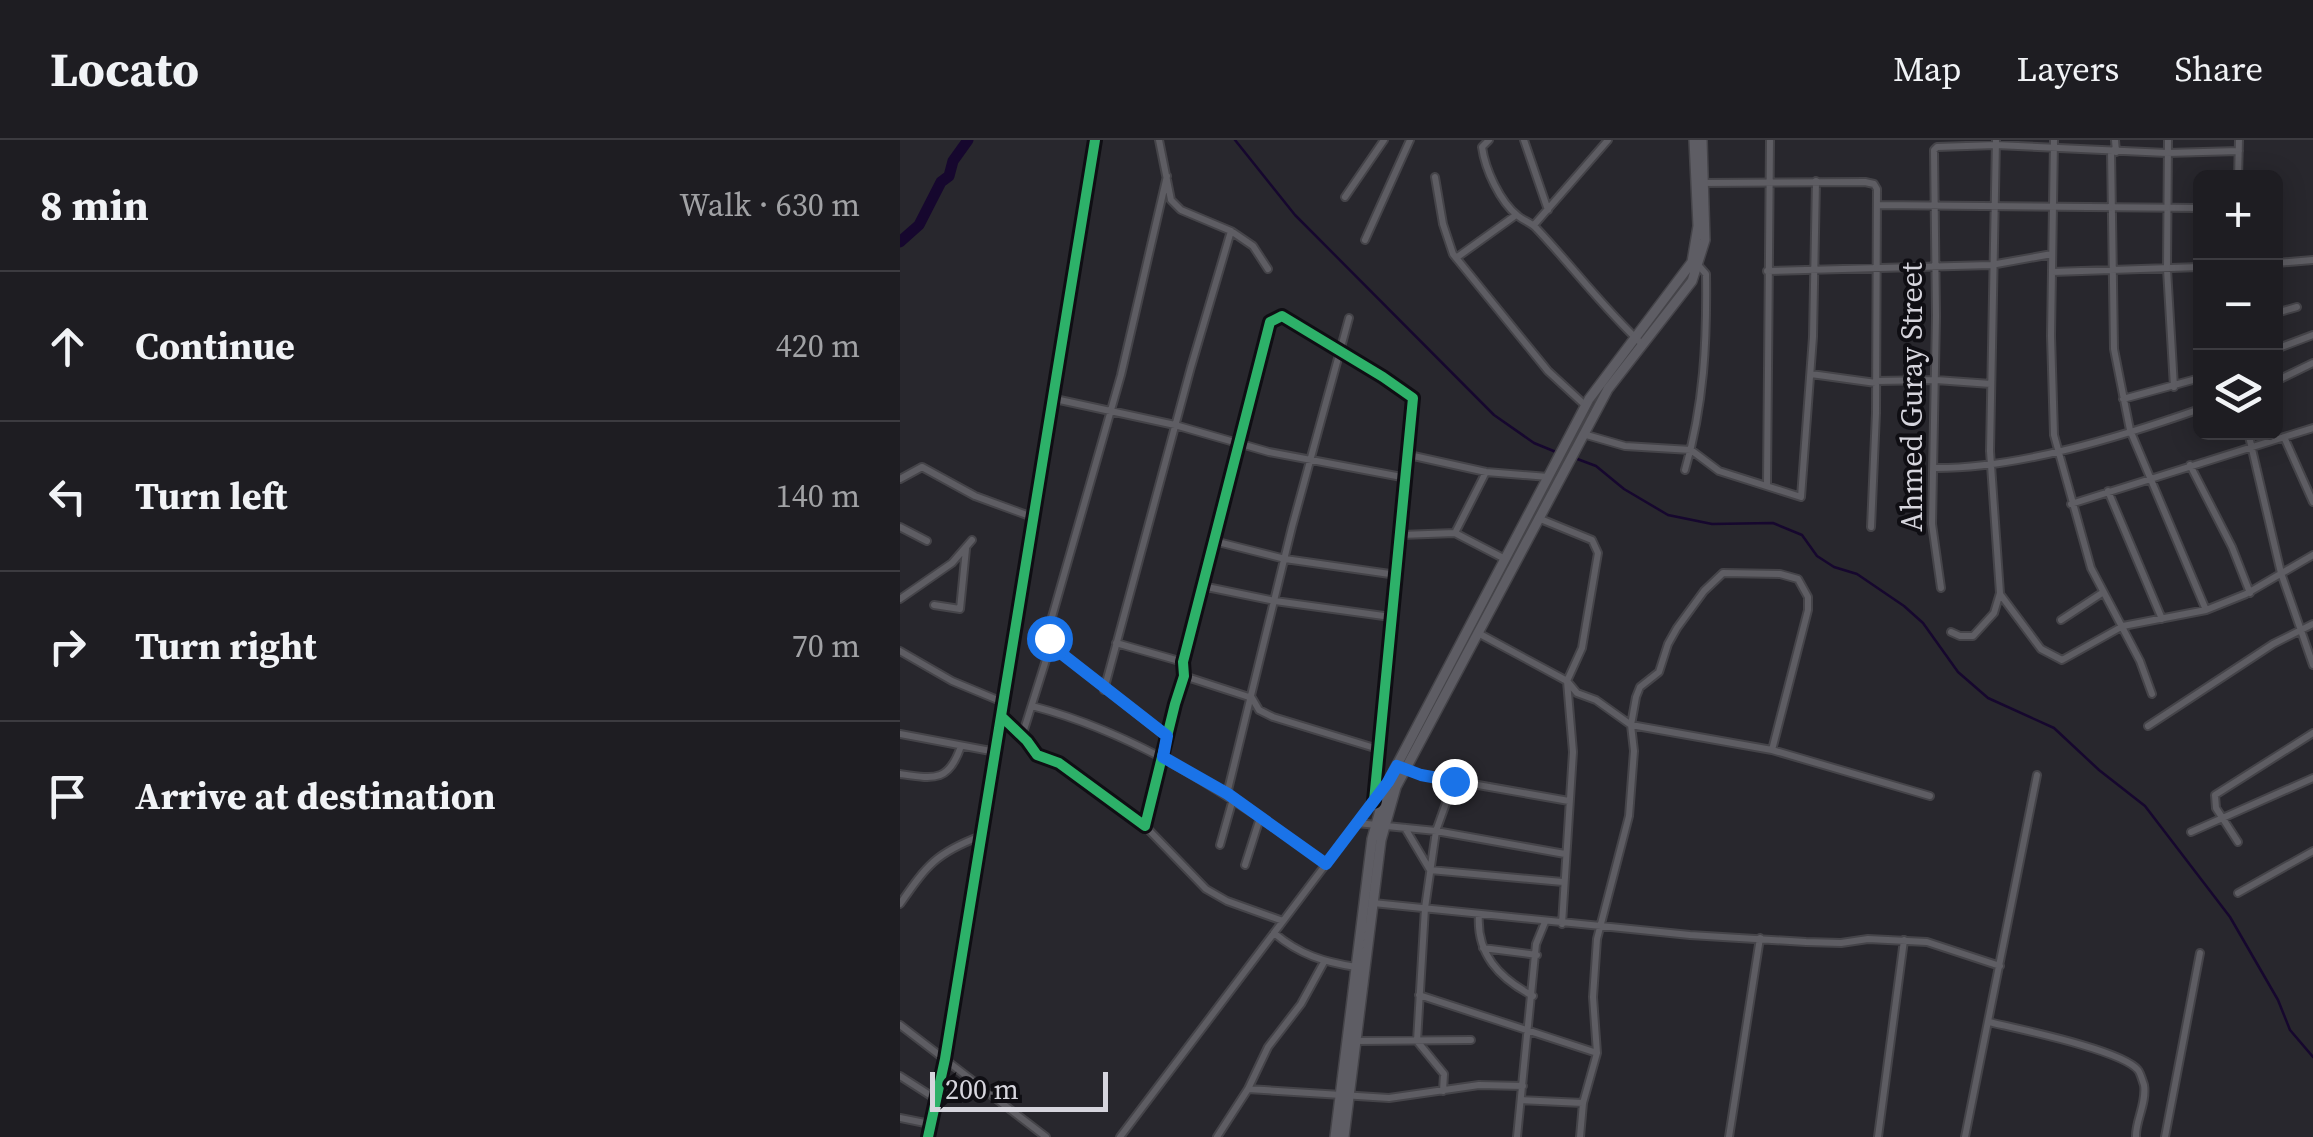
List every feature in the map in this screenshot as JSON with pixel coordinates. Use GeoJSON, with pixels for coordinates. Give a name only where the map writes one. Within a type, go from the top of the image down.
{"type":"FeatureCollection","features":[{"type":"Feature","properties":{"kind":"main road"},"geometry":{"type":"LineString","coordinates":[[1344,1137],[1356,967],[1388,782],[1401,768],[1562,478],[1586,406],[1684,293],[1699,266],[1705,240],[1694,140]]}},
{"type":"Feature","properties":{"kind":"main road"},"geometry":{"type":"LineString","coordinates":[[1336,1137],[1356,1040],[1379,826],[1401,768],[1549,476],[1692,262],[1698,239],[1702,140]]}},
{"type":"Feature","properties":{"kind":"street"},"geometry":{"type":"LineString","coordinates":[[928,1137],[945,1059],[1005,702],[1095,140]]}},
{"type":"Feature","properties":{"kind":"street"},"geometry":{"type":"LineString","coordinates":[[1160,140],[1171,200],[1182,210],[1231,231],[1253,246],[1268,269]]}},
{"type":"Feature","properties":{"kind":"street"},"geometry":{"type":"LineString","coordinates":[[1345,197],[1384,140]]}},
{"type":"Feature","properties":{"kind":"street"},"geometry":{"type":"LineString","coordinates":[[1365,240],[1410,140]]}},
{"type":"Feature","properties":{"kind":"street"},"geometry":{"type":"LineString","coordinates":[[1489,140],[1482,147],[1483,155],[1495,185],[1516,214],[1534,225],[1639,341]]}},
{"type":"Feature","properties":{"kind":"street"},"geometry":{"type":"LineString","coordinates":[[1524,140],[1548,210]]}},
{"type":"Feature","properties":{"kind":"street"},"geometry":{"type":"LineString","coordinates":[[1534,225],[1608,140]]}},
{"type":"Feature","properties":{"kind":"street"},"geometry":{"type":"LineString","coordinates":[[1767,484],[1770,140]]}},
{"type":"Feature","properties":{"kind":"street"},"geometry":{"type":"LineString","coordinates":[[2116,140],[2112,207],[2114,349],[2123,399],[2130,430],[2206,610]]}},
{"type":"Feature","properties":{"kind":"street"},"geometry":{"type":"LineString","coordinates":[[2168,140],[2166,269],[2174,387]]}},
{"type":"Feature","properties":{"kind":"street"},"geometry":{"type":"LineString","coordinates":[[2238,170],[2239,140]]}},
{"type":"Feature","properties":{"kind":"street"},"geometry":{"type":"LineString","coordinates":[[1951,632],[1973,636],[1994,613],[2000,593],[1991,465],[1991,265],[1996,142]]}},
{"type":"Feature","properties":{"kind":"street"},"geometry":{"type":"LineString","coordinates":[[1959,143],[2054,144],[2114,152],[2239,150]]}},
{"type":"Feature","properties":{"kind":"street","name":"Ahmed Guray Street"},"geometry":{"type":"LineString","coordinates":[[1941,588],[1933,549],[1934,150],[1959,143]]}},
{"type":"Feature","properties":{"kind":"street"},"geometry":{"type":"LineString","coordinates":[[2054,144],[2052,388],[2057,450],[2102,594],[2122,626],[2152,694]]}},
{"type":"Feature","properties":{"kind":"street"},"geometry":{"type":"LineString","coordinates":[[1022,736],[1122,375],[1168,176]]}},
{"type":"Feature","properties":{"kind":"street"},"geometry":{"type":"LineString","coordinates":[[1434,177],[1448,242],[1456,258],[1548,371],[1586,406]]}},
{"type":"Feature","properties":{"kind":"street"},"geometry":{"type":"LineString","coordinates":[[1700,183],[1816,181],[1874,184],[1877,189],[1870,528]]}},
{"type":"Feature","properties":{"kind":"street"},"geometry":{"type":"LineString","coordinates":[[1578,437],[1625,446],[1691,450],[1719,471],[1797,497],[1804,494],[1816,181]]}},
{"type":"Feature","properties":{"kind":"street"},"geometry":{"type":"LineString","coordinates":[[1876,205],[2193,208]]}},
{"type":"Feature","properties":{"kind":"street"},"geometry":{"type":"LineString","coordinates":[[1456,258],[1516,214]]}},
{"type":"Feature","properties":{"kind":"street"},"geometry":{"type":"LineString","coordinates":[[1104,690],[1231,231]]}},
{"type":"Feature","properties":{"kind":"street"},"geometry":{"type":"LineString","coordinates":[[1768,270],[1991,265],[2052,254]]}},
{"type":"Feature","properties":{"kind":"street"},"geometry":{"type":"LineString","coordinates":[[2283,262],[2313,260]]}},
{"type":"Feature","properties":{"kind":"street"},"geometry":{"type":"LineString","coordinates":[[1685,470],[1704,380],[1707,343],[1706,274],[1699,266]]}},
{"type":"Feature","properties":{"kind":"street"},"geometry":{"type":"LineString","coordinates":[[2052,272],[2193,267]]}},
{"type":"Feature","properties":{"kind":"street"},"geometry":{"type":"LineString","coordinates":[[2283,311],[2297,307]]}},
{"type":"Feature","properties":{"kind":"street"},"geometry":{"type":"LineString","coordinates":[[1145,826],[1270,322],[1282,316],[1412,398],[1374,801]]}},
{"type":"Feature","properties":{"kind":"street"},"geometry":{"type":"LineString","coordinates":[[1220,845],[1285,559],[1350,318]]}},
{"type":"Feature","properties":{"kind":"street"},"geometry":{"type":"LineString","coordinates":[[2283,347],[2313,334]]}},
{"type":"Feature","properties":{"kind":"street"},"geometry":{"type":"LineString","coordinates":[[2283,377],[2313,363]]}},
{"type":"Feature","properties":{"kind":"street"},"geometry":{"type":"LineString","coordinates":[[1811,374],[1876,382],[1936,380],[1991,384]]}},
{"type":"Feature","properties":{"kind":"street"},"geometry":{"type":"LineString","coordinates":[[2123,399],[2193,380]]}},
{"type":"Feature","properties":{"kind":"street"},"geometry":{"type":"LineString","coordinates":[[1055,399],[1110,409],[1238,444],[1407,478]]}},
{"type":"Feature","properties":{"kind":"street"},"geometry":{"type":"LineString","coordinates":[[1933,468],[1991,465],[2193,411]]}},
{"type":"Feature","properties":{"kind":"street"},"geometry":{"type":"LineString","coordinates":[[2072,504],[2313,428]]}},
{"type":"Feature","properties":{"kind":"street"},"geometry":{"type":"LineString","coordinates":[[2284,438],[2313,502]]}},
{"type":"Feature","properties":{"kind":"street"},"geometry":{"type":"LineString","coordinates":[[2249,440],[2281,573],[2313,666]]}},
{"type":"Feature","properties":{"kind":"street"},"geometry":{"type":"LineString","coordinates":[[1409,455],[1486,472],[1549,476]]}},
{"type":"Feature","properties":{"kind":"street"},"geometry":{"type":"LineString","coordinates":[[2190,465],[2250,592]]}},
{"type":"Feature","properties":{"kind":"street"},"geometry":{"type":"LineString","coordinates":[[900,480],[922,467],[975,496],[1035,518]]}},
{"type":"Feature","properties":{"kind":"street"},"geometry":{"type":"LineString","coordinates":[[1455,533],[1486,472]]}},
{"type":"Feature","properties":{"kind":"street"},"geometry":{"type":"LineString","coordinates":[[2108,491],[2162,619]]}},
{"type":"Feature","properties":{"kind":"street"},"geometry":{"type":"LineString","coordinates":[[1538,518],[1592,540],[1597,546],[1582,648],[1568,681],[1573,752],[1562,924]]}},
{"type":"Feature","properties":{"kind":"street"},"geometry":{"type":"LineString","coordinates":[[900,527],[927,541]]}},
{"type":"Feature","properties":{"kind":"street"},"geometry":{"type":"LineString","coordinates":[[1401,535],[1455,533],[1506,559]]}},
{"type":"Feature","properties":{"kind":"street"},"geometry":{"type":"LineString","coordinates":[[900,599],[952,563],[972,540]]}},
{"type":"Feature","properties":{"kind":"street"},"geometry":{"type":"LineString","coordinates":[[1214,542],[1285,559],[1397,576]]}},
{"type":"Feature","properties":{"kind":"street"},"geometry":{"type":"LineString","coordinates":[[934,605],[960,609],[966,548]]}},
{"type":"Feature","properties":{"kind":"street"},"geometry":{"type":"LineString","coordinates":[[2000,593],[2041,649],[2052,657],[2067,659],[2122,626],[2206,610],[2250,592],[2313,555]]}},
{"type":"Feature","properties":{"kind":"street"},"geometry":{"type":"LineString","coordinates":[[1580,1137],[1583,1102],[1597,1053],[1594,997],[1600,925],[1628,816],[1634,751],[1631,725],[1640,686],[1659,672],[1677,628],[1718,576],[1728,572],[1780,574],[1804,585],[1808,610],[1772,750]]}},
{"type":"Feature","properties":{"kind":"street"},"geometry":{"type":"LineString","coordinates":[[1202,586],[1391,617]]}},
{"type":"Feature","properties":{"kind":"street"},"geometry":{"type":"LineString","coordinates":[[2061,620],[2102,594]]}},
{"type":"Feature","properties":{"kind":"street"},"geometry":{"type":"LineString","coordinates":[[2148,726],[2313,624]]}},
{"type":"Feature","properties":{"kind":"street"},"geometry":{"type":"LineString","coordinates":[[1477,633],[1568,681],[1577,694],[1596,700],[1631,725],[1772,750],[1930,796]]}},
{"type":"Feature","properties":{"kind":"street"},"geometry":{"type":"LineString","coordinates":[[1051,642],[1104,690],[1167,736]]}},
{"type":"Feature","properties":{"kind":"street"},"geometry":{"type":"LineString","coordinates":[[1116,643],[1183,662]]}},
{"type":"Feature","properties":{"kind":"street"},"geometry":{"type":"LineString","coordinates":[[900,651],[952,680],[1005,702]]}},
{"type":"Feature","properties":{"kind":"street"},"geometry":{"type":"LineString","coordinates":[[1184,676],[1252,698],[1259,710],[1274,717],[1378,749]]}},
{"type":"Feature","properties":{"kind":"street"},"geometry":{"type":"LineString","coordinates":[[1032,706],[1163,757],[1230,796],[1326,864]]}},
{"type":"Feature","properties":{"kind":"street"},"geometry":{"type":"LineString","coordinates":[[1002,717],[1037,755],[1059,763],[1145,826],[1206,888],[1283,921]]}},
{"type":"Feature","properties":{"kind":"street"},"geometry":{"type":"LineString","coordinates":[[2238,842],[2216,808],[2215,795],[2313,733]]}},
{"type":"Feature","properties":{"kind":"street"},"geometry":{"type":"LineString","coordinates":[[900,734],[996,752]]}},
{"type":"Feature","properties":{"kind":"street"},"geometry":{"type":"LineString","coordinates":[[900,774],[944,775],[952,769],[961,746]]}},
{"type":"Feature","properties":{"kind":"street"},"geometry":{"type":"LineString","coordinates":[[1401,768],[1570,801]]}},
{"type":"Feature","properties":{"kind":"street"},"geometry":{"type":"LineString","coordinates":[[1965,1137],[2036,775]]}},
{"type":"Feature","properties":{"kind":"street"},"geometry":{"type":"LineString","coordinates":[[2191,832],[2313,778]]}},
{"type":"Feature","properties":{"kind":"street"},"geometry":{"type":"LineString","coordinates":[[1443,1091],[1444,1074],[1416,1040],[1430,870],[1436,831],[1454,781]]}},
{"type":"Feature","properties":{"kind":"street"},"geometry":{"type":"LineString","coordinates":[[1120,1137],[1388,782]]}},
{"type":"Feature","properties":{"kind":"street"},"geometry":{"type":"LineString","coordinates":[[1245,864],[1260,818]]}},
{"type":"Feature","properties":{"kind":"street"},"geometry":{"type":"LineString","coordinates":[[1357,824],[1436,831],[1566,854]]}},
{"type":"Feature","properties":{"kind":"street"},"geometry":{"type":"LineString","coordinates":[[1404,828],[1430,870]]}},
{"type":"Feature","properties":{"kind":"street"},"geometry":{"type":"LineString","coordinates":[[900,904],[904,892],[946,849],[982,835]]}},
{"type":"Feature","properties":{"kind":"street"},"geometry":{"type":"LineString","coordinates":[[2238,894],[2313,851]]}},
{"type":"Feature","properties":{"kind":"street"},"geometry":{"type":"LineString","coordinates":[[1430,870],[1564,882]]}},
{"type":"Feature","properties":{"kind":"street"},"geometry":{"type":"LineString","coordinates":[[1373,902],[1562,924],[1842,943],[1904,940],[1961,951],[2000,966]]}},
{"type":"Feature","properties":{"kind":"street"},"geometry":{"type":"LineString","coordinates":[[1479,914],[1478,935],[1494,970],[1533,996]]}},
{"type":"Feature","properties":{"kind":"street"},"geometry":{"type":"LineString","coordinates":[[1517,1137],[1538,936],[1545,922]]}},
{"type":"Feature","properties":{"kind":"street"},"geometry":{"type":"LineString","coordinates":[[1274,933],[1294,950],[1324,962],[1356,967]]}},
{"type":"Feature","properties":{"kind":"street"},"geometry":{"type":"LineString","coordinates":[[1729,1137],[1760,938]]}},
{"type":"Feature","properties":{"kind":"street"},"geometry":{"type":"LineString","coordinates":[[1878,1137],[1904,940]]}},
{"type":"Feature","properties":{"kind":"street"},"geometry":{"type":"LineString","coordinates":[[1484,948],[1536,955]]}},
{"type":"Feature","properties":{"kind":"street"},"geometry":{"type":"LineString","coordinates":[[2166,1137],[2200,953]]}},
{"type":"Feature","properties":{"kind":"street"},"geometry":{"type":"LineString","coordinates":[[1217,1137],[1248,1089],[1268,1047],[1301,1004],[1324,962]]}},
{"type":"Feature","properties":{"kind":"street"},"geometry":{"type":"LineString","coordinates":[[1419,995],[1597,1053]]}},
{"type":"Feature","properties":{"kind":"street"},"geometry":{"type":"LineString","coordinates":[[1988,1022],[2071,1043],[2124,1061],[2138,1070],[2144,1082],[2145,1100],[2136,1137]]}},
{"type":"Feature","properties":{"kind":"street"},"geometry":{"type":"LineString","coordinates":[[900,1026],[1046,1137]]}},
{"type":"Feature","properties":{"kind":"street"},"geometry":{"type":"LineString","coordinates":[[1356,1040],[1471,1040]]}},
{"type":"Feature","properties":{"kind":"street"},"geometry":{"type":"LineString","coordinates":[[900,1076],[936,1099]]}},
{"type":"Feature","properties":{"kind":"street"},"geometry":{"type":"LineString","coordinates":[[1248,1089],[1389,1098],[1479,1085],[1523,1086]]}},
{"type":"Feature","properties":{"kind":"street"},"geometry":{"type":"LineString","coordinates":[[1522,1100],[1583,1102]]}},
{"type":"Feature","properties":{"kind":"street"},"geometry":{"type":"LineString","coordinates":[[900,1118],[930,1124]]}},
{"type":"Feature","properties":{"kind":"waterway"},"geometry":{"type":"LineString","coordinates":[[900,242],[919,225],[968,140]]}},
{"type":"Feature","properties":{"kind":"waterway"},"geometry":{"type":"LineString","coordinates":[[1235,140],[1295,215],[1494,415],[1534,443],[1556,452]]}},
{"type":"Feature","properties":{"kind":"waterway"},"geometry":{"type":"LineString","coordinates":[[1564,454],[1596,466],[1624,489],[1668,515],[1712,524],[1773,523],[1802,535],[1817,556],[1834,567],[1857,574],[1904,606],[1923,623],[1958,672],[1988,698],[2054,728],[2145,806],[2230,917],[2278,1000],[2290,1030],[2313,1057]]}},
{"type":"Feature","properties":{"kind":"cycle path"},"geometry":{"type":"LineString","coordinates":[[928,1137],[945,1059],[1095,140]]}},
{"type":"Feature","properties":{"kind":"cycle path"},"geometry":{"type":"LineString","coordinates":[[1002,717],[1037,755],[1059,763],[1145,826],[1270,322],[1282,316],[1413,398],[1374,801]]}},
{"type":"Feature","properties":{"kind":"route"},"geometry":{"type":"LineString","coordinates":[[1049,638],[1053,647],[1104,690],[1167,736],[1163,757],[1228,794],[1326,864],[1397,766],[1454,781]]}}]}
